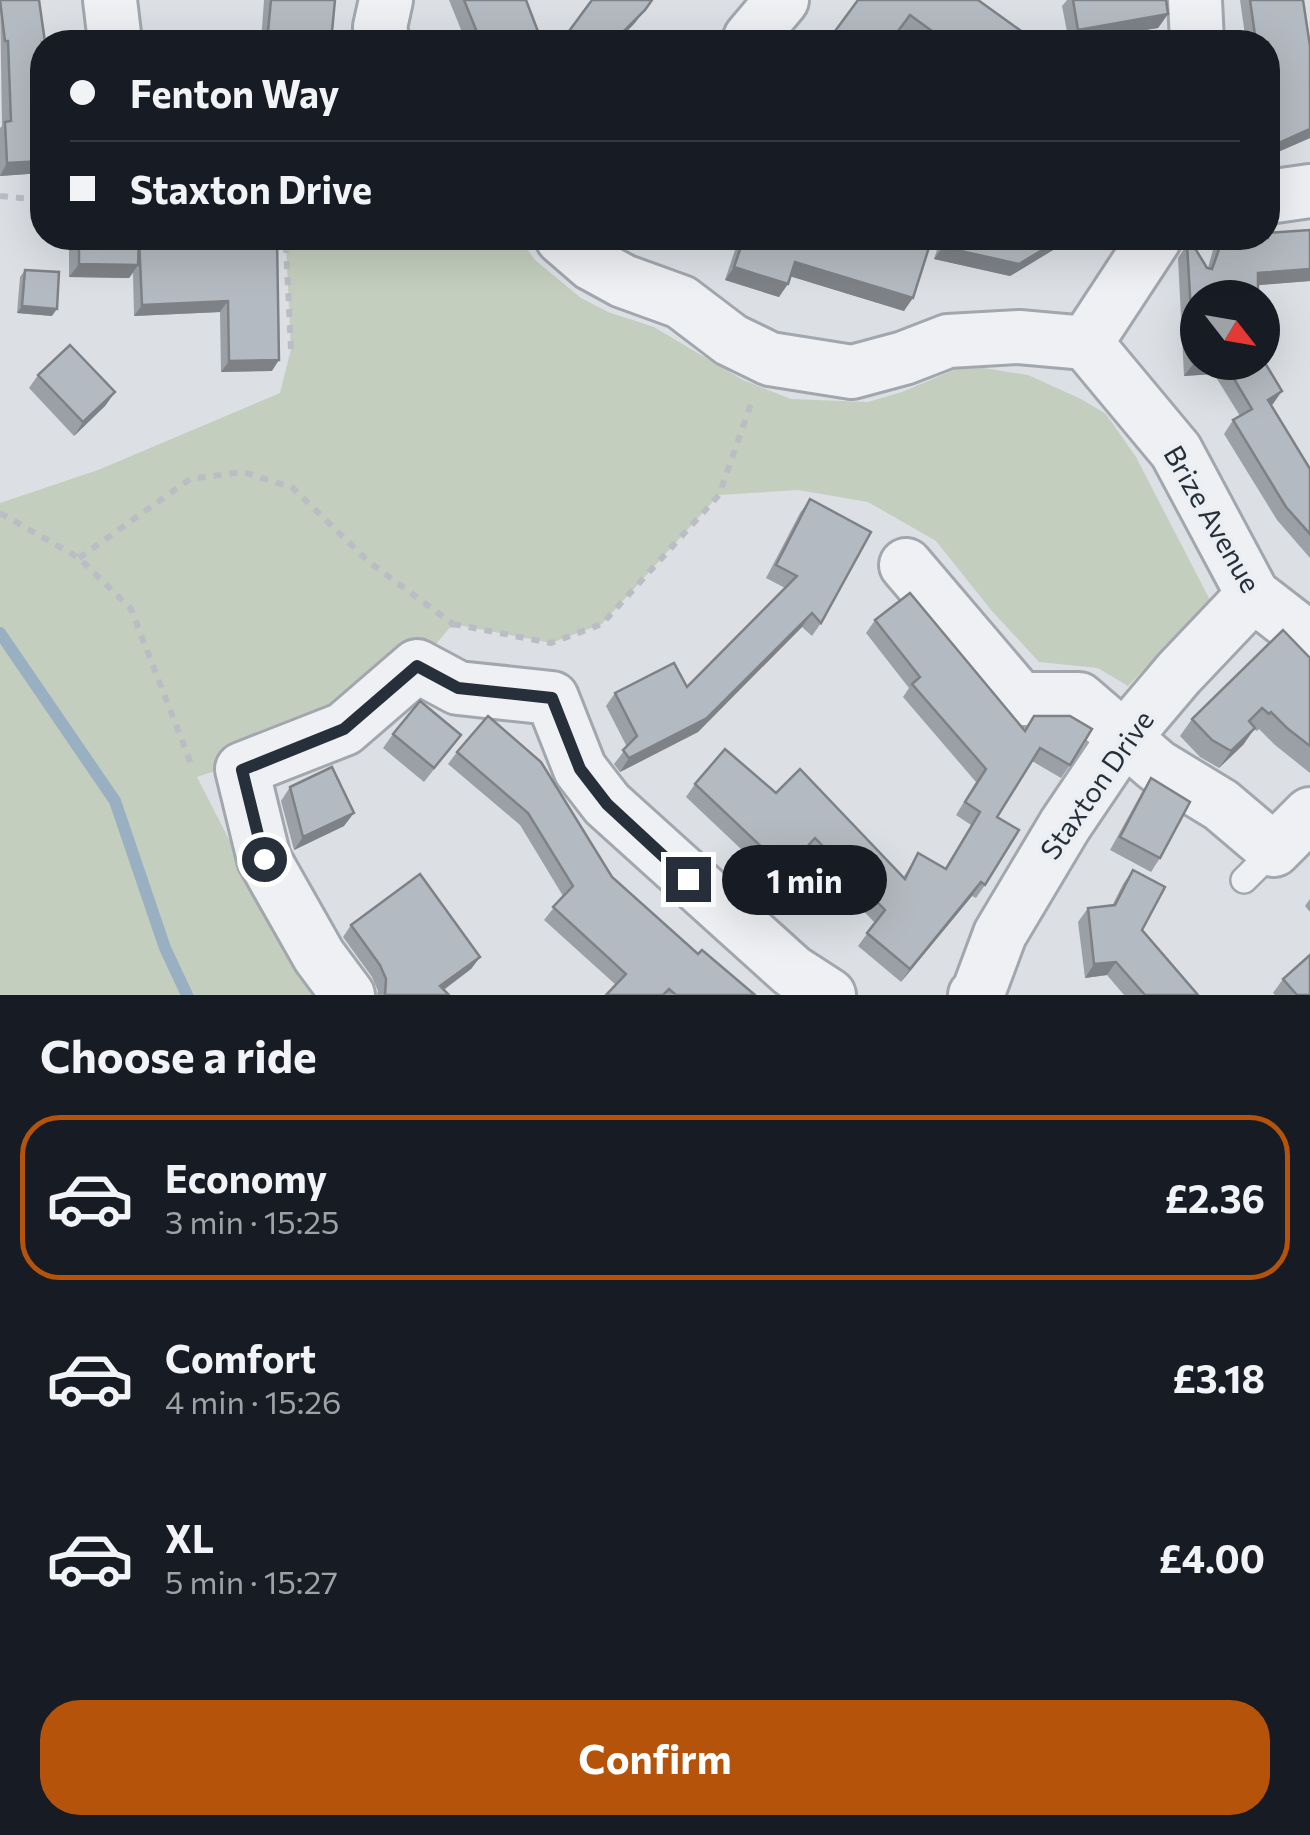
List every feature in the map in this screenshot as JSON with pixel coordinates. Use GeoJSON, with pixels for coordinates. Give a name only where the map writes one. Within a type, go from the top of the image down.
{"type":"FeatureCollection","features":[{"type":"Feature","properties":{"kind":"street"},"geometry":{"type":"LineString","coordinates":[[110,0],[114,30]]}},
{"type":"Feature","properties":{"kind":"street"},"geometry":{"type":"LineString","coordinates":[[381,30],[386,0]]}},
{"type":"Feature","properties":{"kind":"street"},"geometry":{"type":"LineString","coordinates":[[1195,0],[1196,30]]}},
{"type":"Feature","properties":{"kind":"street"},"geometry":{"type":"LineString","coordinates":[[1280,195],[1310,192]]}},
{"type":"Feature","properties":{"kind":"street"},"geometry":{"type":"LineString","coordinates":[[576,250],[623,281],[681,302],[731,340],[770,359],[852,372],[904,358],[948,340],[1019,337],[1086,343],[1148,250]]}},
{"type":"Feature","properties":{"kind":"street","name":"Brize Avenue"},"geometry":{"type":"LineString","coordinates":[[1086,343],[1176,451],[1252,595],[1310,639]]}},
{"type":"Feature","properties":{"kind":"street"},"geometry":{"type":"LineString","coordinates":[[906,565],[1020,699],[1079,699],[1156,766],[1221,805],[1276,848]]}},
{"type":"Feature","properties":{"kind":"street","name":"Staxton Drive"},"geometry":{"type":"LineString","coordinates":[[978,994],[1000,934],[1065,824],[1123,739],[1252,595]]}},
{"type":"Feature","properties":{"kind":"street"},"geometry":{"type":"LineString","coordinates":[[348,995],[319,956],[264,859],[242,770],[344,729],[417,666],[458,688],[552,698],[580,769],[607,804],[792,971],[829,995]]}},
{"type":"Feature","properties":{"kind":"path"},"geometry":{"type":"LineString","coordinates":[[0,196],[30,199]]}},
{"type":"Feature","properties":{"kind":"path"},"geometry":{"type":"LineString","coordinates":[[286,250],[291,349]]}},
{"type":"Feature","properties":{"kind":"path"},"geometry":{"type":"LineString","coordinates":[[78,558],[190,479],[243,472],[293,488],[369,562],[453,624],[552,643],[602,624],[719,495],[770,359]]}},
{"type":"Feature","properties":{"kind":"path"},"geometry":{"type":"LineString","coordinates":[[0,513],[78,558],[131,609],[196,777]]}},
{"type":"Feature","properties":{"kind":"path"},"geometry":{"type":"LineString","coordinates":[[453,624],[458,688]]}},
{"type":"Feature","properties":{"kind":"green space"},"geometry":{"type":"Polygon","coordinates":[[[286,250],[528,250],[581,298],[608,312],[654,327],[743,380],[791,399],[868,402],[956,369],[984,368],[1028,375],[1106,414],[1136,457],[1210,600],[1128,686],[1098,668],[1039,662],[936,541],[868,502],[798,490],[719,495],[602,624],[551,643],[453,624],[417,666],[344,729],[197,777],[261,902],[341,995],[0,995],[0,503],[98,470],[280,393],[291,349],[286,250]]]}},
{"type":"Feature","properties":{"kind":"building"},"geometry":{"type":"Polygon","coordinates":[[[0,0],[39,0],[43,30],[30,30],[30,162],[7,163],[5,122],[11,121],[0,0]]]}},
{"type":"Feature","properties":{"kind":"building"},"geometry":{"type":"Polygon","coordinates":[[[271,0],[335,0],[332,30],[268,30],[271,0]]]}},
{"type":"Feature","properties":{"kind":"building"},"geometry":{"type":"Polygon","coordinates":[[[464,0],[526,0],[537,30],[476,30],[464,0]]]}},
{"type":"Feature","properties":{"kind":"building"},"geometry":{"type":"Polygon","coordinates":[[[592,0],[652,0],[625,30],[570,30],[592,0]]]}},
{"type":"Feature","properties":{"kind":"building"},"geometry":{"type":"Polygon","coordinates":[[[858,0],[978,0],[1020,30],[931,30],[910,15],[899,30],[836,30],[858,0]]]}},
{"type":"Feature","properties":{"kind":"building"},"geometry":{"type":"Polygon","coordinates":[[[1073,0],[1166,0],[1168,14],[1078,30],[1073,0]]]}},
{"type":"Feature","properties":{"kind":"building"},"geometry":{"type":"Polygon","coordinates":[[[1250,0],[1303,0],[1310,46],[1310,129],[1280,143],[1280,30],[1254,30],[1250,0]]]}},
{"type":"Feature","properties":{"kind":"building"},"geometry":{"type":"Polygon","coordinates":[[[1310,230],[1310,269],[1258,273],[1258,280],[1189,280],[1187,250],[1196,250],[1207,268],[1212,269],[1219,250],[1280,250],[1280,232],[1310,230]]]}},
{"type":"Feature","properties":{"kind":"building"},"geometry":{"type":"Polygon","coordinates":[[[79,250],[139,250],[138,265],[79,264],[79,250]]]}},
{"type":"Feature","properties":{"kind":"building"},"geometry":{"type":"Polygon","coordinates":[[[140,250],[277,250],[279,360],[229,361],[228,301],[142,305],[140,250]]]}},
{"type":"Feature","properties":{"kind":"building"},"geometry":{"type":"Polygon","coordinates":[[[740,250],[928,250],[913,298],[795,262],[788,284],[734,267],[740,250]]]}},
{"type":"Feature","properties":{"kind":"building"},"geometry":{"type":"Polygon","coordinates":[[[956,250],[1042,250],[1019,264],[956,250]]]}},
{"type":"Feature","properties":{"kind":"building"},"geometry":{"type":"Polygon","coordinates":[[[25,270],[59,272],[57,309],[22,306],[25,270]]]}},
{"type":"Feature","properties":{"kind":"building"},"geometry":{"type":"Polygon","coordinates":[[[70,345],[115,392],[83,422],[38,375],[70,345]]]}},
{"type":"Feature","properties":{"kind":"building"},"geometry":{"type":"Polygon","coordinates":[[[1235,380],[1275,380],[1282,391],[1268,400],[1310,469],[1310,534],[1286,507],[1233,420],[1252,409],[1235,380]]]}},
{"type":"Feature","properties":{"kind":"building"},"geometry":{"type":"Polygon","coordinates":[[[810,499],[871,532],[821,623],[812,613],[707,718],[629,758],[623,750],[637,736],[615,693],[674,663],[687,687],[797,576],[776,565],[810,499]]]}},
{"type":"Feature","properties":{"kind":"building"},"geometry":{"type":"Polygon","coordinates":[[[910,593],[1025,731],[1034,716],[1070,716],[1092,729],[1070,765],[1040,748],[997,817],[1019,830],[985,885],[981,882],[910,969],[867,933],[885,910],[815,838],[786,870],[695,784],[725,749],[776,793],[800,769],[905,879],[918,853],[946,869],[980,812],[965,802],[986,769],[912,684],[920,677],[875,620],[910,593]]]}},
{"type":"Feature","properties":{"kind":"building"},"geometry":{"type":"Polygon","coordinates":[[[1283,630],[1310,658],[1310,746],[1262,708],[1249,721],[1255,728],[1231,751],[1212,740],[1192,719],[1283,630]]]}},
{"type":"Feature","properties":{"kind":"building"},"geometry":{"type":"Polygon","coordinates":[[[420,701],[461,735],[434,768],[393,734],[420,701]]]}},
{"type":"Feature","properties":{"kind":"building"},"geometry":{"type":"Polygon","coordinates":[[[488,716],[541,762],[612,877],[698,954],[702,950],[755,995],[676,995],[669,989],[663,995],[606,995],[626,974],[553,907],[573,886],[528,813],[457,752],[488,716]]]}},
{"type":"Feature","properties":{"kind":"building"},"geometry":{"type":"Polygon","coordinates":[[[332,767],[354,813],[303,837],[290,787],[332,767]]]}},
{"type":"Feature","properties":{"kind":"building"},"geometry":{"type":"Polygon","coordinates":[[[1151,778],[1190,802],[1160,858],[1120,837],[1151,778]]]}},
{"type":"Feature","properties":{"kind":"building"},"geometry":{"type":"Polygon","coordinates":[[[1133,870],[1165,887],[1142,930],[1198,995],[1145,995],[1116,962],[1094,964],[1088,908],[1115,905],[1133,870]]]}},
{"type":"Feature","properties":{"kind":"building"},"geometry":{"type":"Polygon","coordinates":[[[420,874],[480,957],[440,986],[449,995],[385,995],[386,979],[380,965],[351,925],[420,874]]]}},
{"type":"Feature","properties":{"kind":"building"},"geometry":{"type":"Polygon","coordinates":[[[1310,955],[1310,995],[1297,995],[1283,979],[1310,955]]]}},
{"type":"Feature","properties":{"kind":"waterway"},"geometry":{"type":"LineString","coordinates":[[0,633],[115,801],[165,948],[187,995]]}},
{"type":"Feature","properties":{"kind":"route"},"geometry":{"type":"LineString","coordinates":[[264,859],[242,770],[344,729],[417,666],[458,688],[552,698],[580,769],[607,804],[688,879]]}}]}
